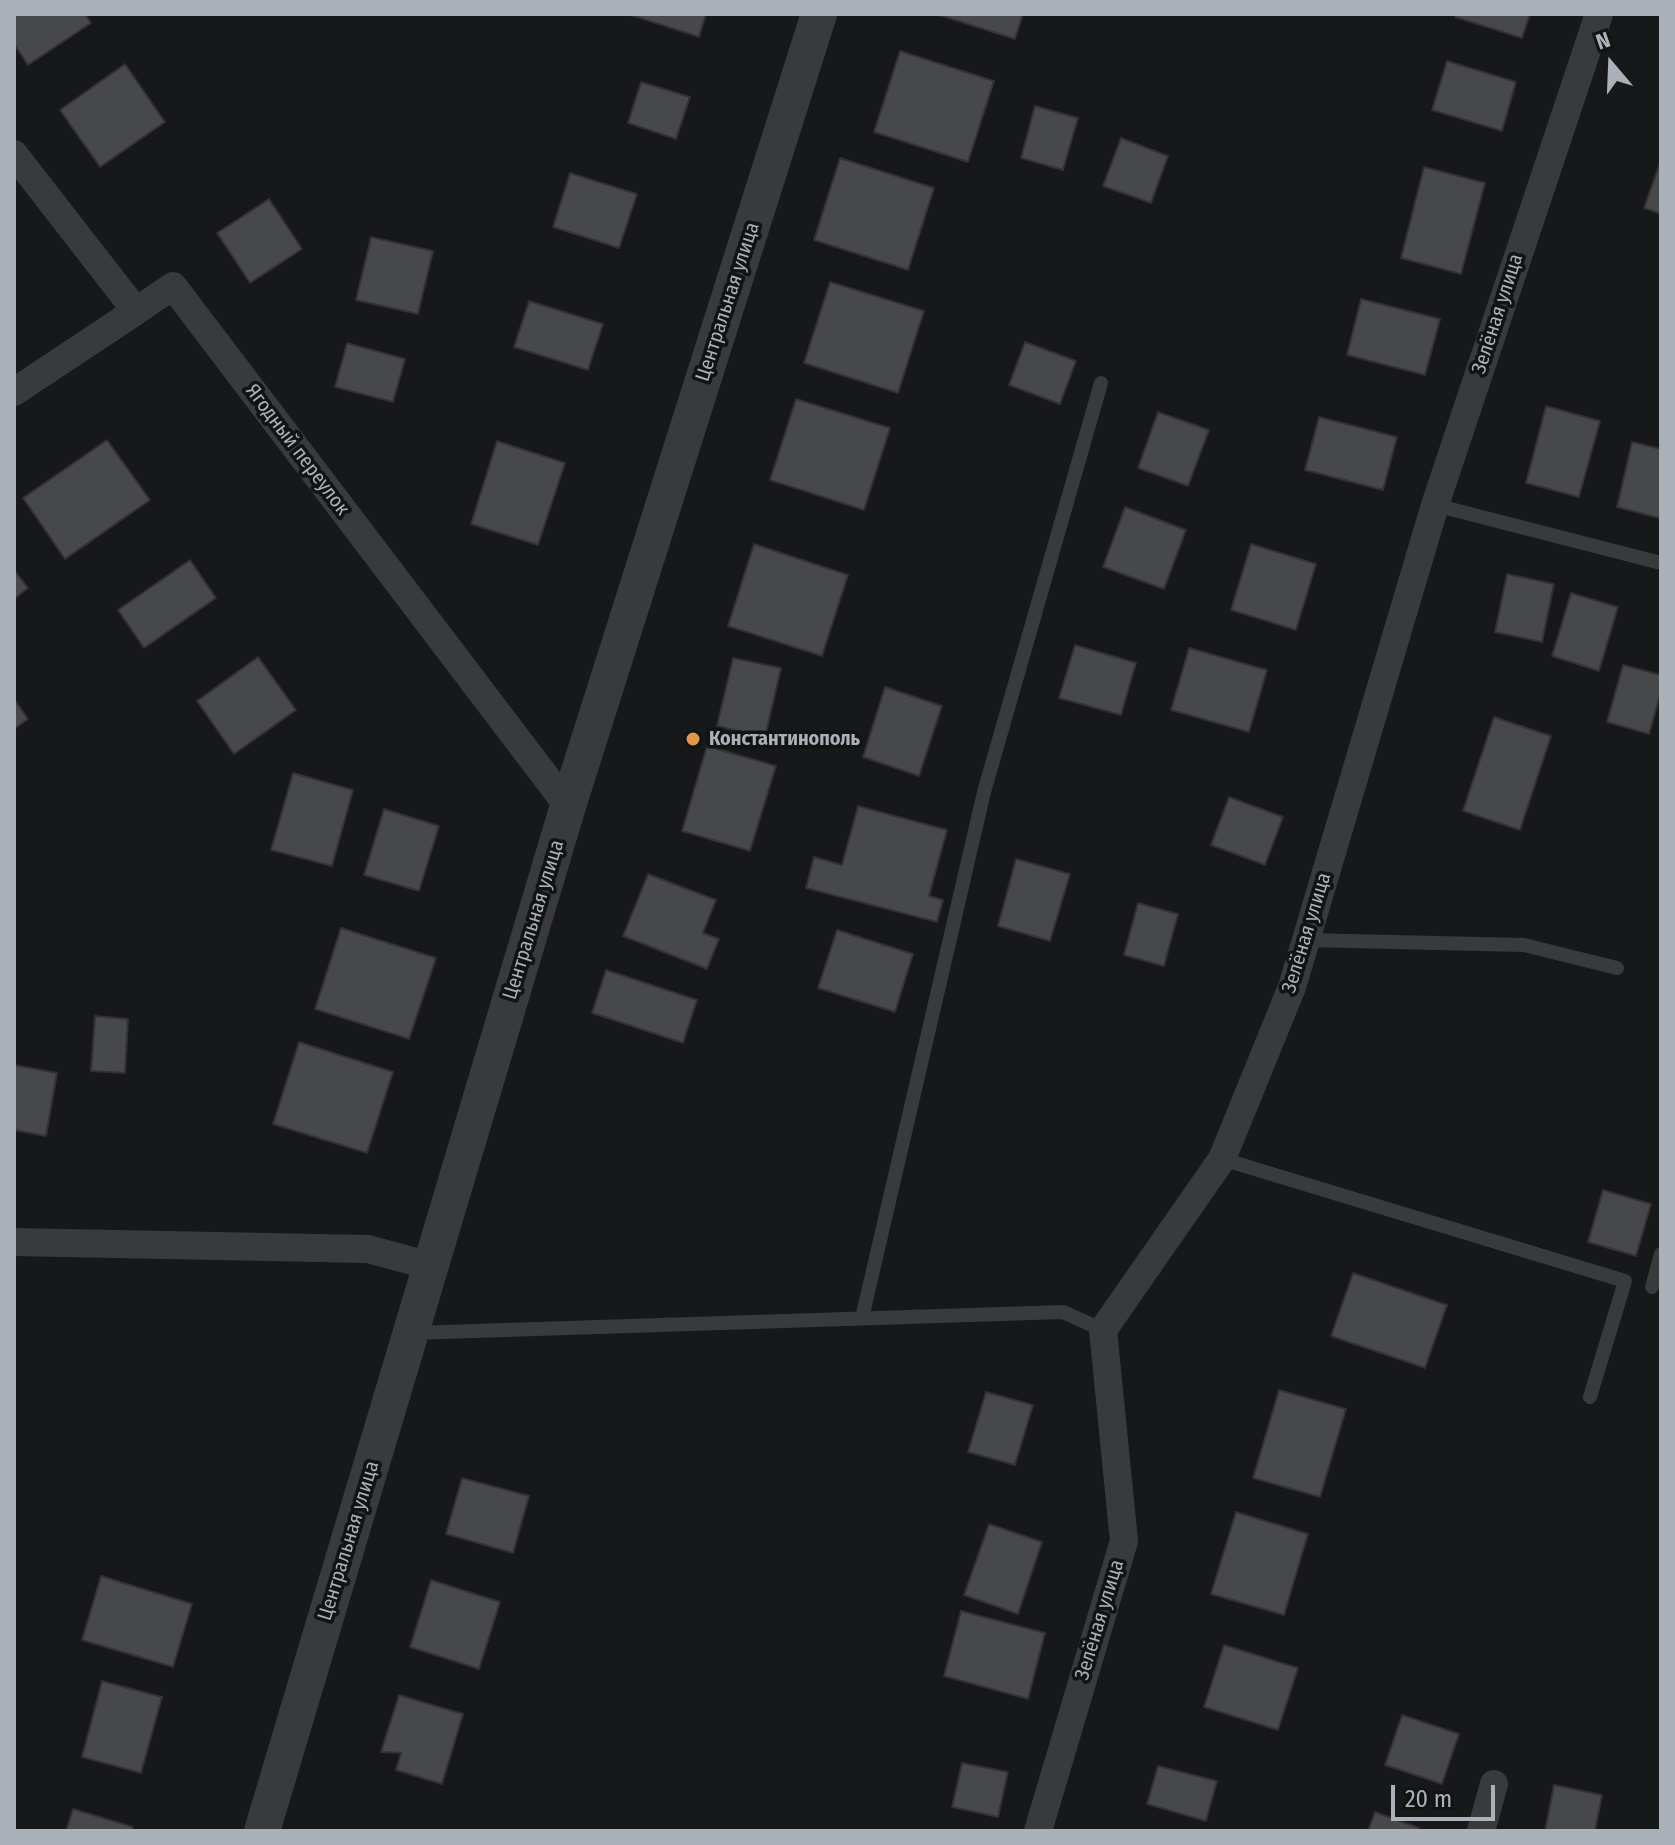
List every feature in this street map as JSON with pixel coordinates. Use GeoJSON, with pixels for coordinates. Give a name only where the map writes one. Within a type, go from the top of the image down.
{"type":"FeatureCollection","features":[{"type":"Feature","properties":{"kind":"street","name":"Центральная улица"},"geometry":{"type":"LineString","coordinates":[[262,1831],[568,806],[819,14]]}},
{"type":"Feature","properties":{"kind":"street","name":"Зелёная улица"},"geometry":{"type":"LineString","coordinates":[[1038,1831],[1124,1541],[1103,1330],[1222,1159],[1292,987],[1435,505],[1599,14]]}},
{"type":"Feature","properties":{"kind":"street"},"geometry":{"type":"LineString","coordinates":[[14,154],[136,311],[14,392]]}},
{"type":"Feature","properties":{"kind":"street","name":"Ягодный переулок"},"geometry":{"type":"LineString","coordinates":[[136,311],[173,286],[568,806]]}},
{"type":"Feature","properties":{"kind":"street"},"geometry":{"type":"LineString","coordinates":[[14,1242],[368,1249],[431,1266]]}},
{"type":"Feature","properties":{"kind":"street"},"geometry":{"type":"LineString","coordinates":[[1481,1831],[1494,1784]]}},
{"type":"Feature","properties":{"kind":"lane"},"geometry":{"type":"LineString","coordinates":[[862,1318],[984,792],[1101,383]]}},
{"type":"Feature","properties":{"kind":"lane"},"geometry":{"type":"LineString","coordinates":[[1435,505],[1661,563]]}},
{"type":"Feature","properties":{"kind":"lane"},"geometry":{"type":"LineString","coordinates":[[1306,940],[1524,945],[1617,968]]}},
{"type":"Feature","properties":{"kind":"lane"},"geometry":{"type":"LineString","coordinates":[[1222,1159],[1625,1281],[1590,1397]]}},
{"type":"Feature","properties":{"kind":"lane"},"geometry":{"type":"LineString","coordinates":[[1652,1287],[1661,1254]]}},
{"type":"Feature","properties":{"kind":"lane"},"geometry":{"type":"LineString","coordinates":[[412,1333],[1063,1312],[1103,1330]]}},
{"type":"Feature","properties":{"kind":"building"},"geometry":{"type":"Polygon","coordinates":[[[14,14],[85,14],[91,23],[28,65],[14,44],[14,14]]]}},
{"type":"Feature","properties":{"kind":"building"},"geometry":{"type":"Polygon","coordinates":[[[628,14],[706,14],[699,37],[628,14]]]}},
{"type":"Feature","properties":{"kind":"building"},"geometry":{"type":"Polygon","coordinates":[[[936,14],[1023,14],[1015,39],[936,14]]]}},
{"type":"Feature","properties":{"kind":"building"},"geometry":{"type":"Polygon","coordinates":[[[1455,14],[1530,14],[1522,38],[1455,17],[1455,14]]]}},
{"type":"Feature","properties":{"kind":"building"},"geometry":{"type":"Polygon","coordinates":[[[900,51],[994,81],[968,162],[874,132],[900,51]]]}},
{"type":"Feature","properties":{"kind":"building"},"geometry":{"type":"Polygon","coordinates":[[[1447,61],[1516,82],[1502,131],[1432,110],[1447,61]]]}},
{"type":"Feature","properties":{"kind":"building"},"geometry":{"type":"Polygon","coordinates":[[[125,64],[165,122],[100,167],[60,110],[125,64]]]}},
{"type":"Feature","properties":{"kind":"building"},"geometry":{"type":"Polygon","coordinates":[[[641,82],[690,97],[676,139],[628,123],[641,82]]]}},
{"type":"Feature","properties":{"kind":"building"},"geometry":{"type":"Polygon","coordinates":[[[1035,106],[1078,118],[1063,170],[1021,158],[1035,106]]]}},
{"type":"Feature","properties":{"kind":"building"},"geometry":{"type":"Polygon","coordinates":[[[1121,138],[1168,156],[1151,203],[1103,186],[1121,138]]]}},
{"type":"Feature","properties":{"kind":"building"},"geometry":{"type":"Polygon","coordinates":[[[840,158],[934,188],[908,270],[814,240],[840,158]]]}},
{"type":"Feature","properties":{"kind":"building"},"geometry":{"type":"Polygon","coordinates":[[[1661,160],[1661,214],[1644,208],[1661,160]]]}},
{"type":"Feature","properties":{"kind":"building"},"geometry":{"type":"Polygon","coordinates":[[[1424,167],[1485,183],[1461,274],[1401,258],[1424,167]]]}},
{"type":"Feature","properties":{"kind":"building"},"geometry":{"type":"Polygon","coordinates":[[[570,173],[637,194],[619,248],[553,227],[570,173]]]}},
{"type":"Feature","properties":{"kind":"building"},"geometry":{"type":"Polygon","coordinates":[[[269,199],[302,249],[250,283],[217,233],[269,199]]]}},
{"type":"Feature","properties":{"kind":"building"},"geometry":{"type":"Polygon","coordinates":[[[371,237],[433,251],[418,314],[356,300],[371,237]]]}},
{"type":"Feature","properties":{"kind":"building"},"geometry":{"type":"Polygon","coordinates":[[[830,282],[924,311],[898,393],[804,363],[830,282]]]}},
{"type":"Feature","properties":{"kind":"building"},"geometry":{"type":"Polygon","coordinates":[[[1361,299],[1440,319],[1425,375],[1347,355],[1361,299]]]}},
{"type":"Feature","properties":{"kind":"building"},"geometry":{"type":"Polygon","coordinates":[[[529,301],[603,324],[588,370],[514,347],[529,301]]]}},
{"type":"Feature","properties":{"kind":"building"},"geometry":{"type":"Polygon","coordinates":[[[1025,342],[1076,361],[1060,404],[1009,385],[1025,342]]]}},
{"type":"Feature","properties":{"kind":"building"},"geometry":{"type":"Polygon","coordinates":[[[347,343],[405,359],[393,402],[335,387],[347,343]]]}},
{"type":"Feature","properties":{"kind":"building"},"geometry":{"type":"Polygon","coordinates":[[[796,399],[890,428],[864,510],[770,480],[796,399]]]}},
{"type":"Feature","properties":{"kind":"building"},"geometry":{"type":"Polygon","coordinates":[[[1546,406],[1600,421],[1579,497],[1526,483],[1546,406]]]}},
{"type":"Feature","properties":{"kind":"building"},"geometry":{"type":"Polygon","coordinates":[[[1158,412],[1209,430],[1188,486],[1138,468],[1158,412]]]}},
{"type":"Feature","properties":{"kind":"building"},"geometry":{"type":"Polygon","coordinates":[[[1319,417],[1397,437],[1383,490],[1305,470],[1319,417]]]}},
{"type":"Feature","properties":{"kind":"building"},"geometry":{"type":"Polygon","coordinates":[[[107,440],[150,500],[65,559],[23,498],[107,440]]]}},
{"type":"Feature","properties":{"kind":"building"},"geometry":{"type":"Polygon","coordinates":[[[497,441],[565,463],[538,545],[471,524],[497,441]]]}},
{"type":"Feature","properties":{"kind":"building"},"geometry":{"type":"Polygon","coordinates":[[[1632,442],[1661,449],[1659,518],[1617,507],[1632,442]]]}},
{"type":"Feature","properties":{"kind":"building"},"geometry":{"type":"Polygon","coordinates":[[[1125,507],[1186,530],[1164,589],[1103,567],[1125,507]]]}},
{"type":"Feature","properties":{"kind":"building"},"geometry":{"type":"Polygon","coordinates":[[[754,544],[848,575],[822,656],[728,626],[754,544]]]}},
{"type":"Feature","properties":{"kind":"building"},"geometry":{"type":"Polygon","coordinates":[[[1251,544],[1316,564],[1296,630],[1231,610],[1251,544]]]}},
{"type":"Feature","properties":{"kind":"building"},"geometry":{"type":"Polygon","coordinates":[[[190,560],[216,598],[144,648],[118,610],[190,560]]]}},
{"type":"Feature","properties":{"kind":"building"},"geometry":{"type":"Polygon","coordinates":[[[14,570],[28,588],[14,599],[14,570]]]}},
{"type":"Feature","properties":{"kind":"building"},"geometry":{"type":"Polygon","coordinates":[[[1507,574],[1554,584],[1542,642],[1495,632],[1507,574]]]}},
{"type":"Feature","properties":{"kind":"building"},"geometry":{"type":"Polygon","coordinates":[[[1571,593],[1618,607],[1599,671],[1552,656],[1571,593]]]}},
{"type":"Feature","properties":{"kind":"building"},"geometry":{"type":"Polygon","coordinates":[[[1075,645],[1136,663],[1121,715],[1059,698],[1075,645]]]}},
{"type":"Feature","properties":{"kind":"building"},"geometry":{"type":"Polygon","coordinates":[[[1189,648],[1267,670],[1249,732],[1171,710],[1189,648]]]}},
{"type":"Feature","properties":{"kind":"building"},"geometry":{"type":"Polygon","coordinates":[[[258,657],[296,710],[234,754],[197,701],[258,657]]]}},
{"type":"Feature","properties":{"kind":"building"},"geometry":{"type":"Polygon","coordinates":[[[733,658],[781,668],[765,737],[717,726],[733,658]]]}},
{"type":"Feature","properties":{"kind":"building"},"geometry":{"type":"Polygon","coordinates":[[[1623,665],[1661,675],[1661,692],[1649,734],[1607,722],[1623,665]]]}},
{"type":"Feature","properties":{"kind":"building"},"geometry":{"type":"Polygon","coordinates":[[[885,687],[942,706],[919,776],[863,757],[885,687]]]}},
{"type":"Feature","properties":{"kind":"building"},"geometry":{"type":"Polygon","coordinates":[[[14,699],[28,719],[14,729],[14,699]]]}},
{"type":"Feature","properties":{"kind":"building"},"geometry":{"type":"Polygon","coordinates":[[[1494,717],[1551,736],[1520,830],[1463,811],[1494,717]]]}},
{"type":"Feature","properties":{"kind":"building"},"geometry":{"type":"Polygon","coordinates":[[[707,746],[776,766],[750,851],[682,831],[707,746]]]}},
{"type":"Feature","properties":{"kind":"building"},"geometry":{"type":"Polygon","coordinates":[[[293,773],[353,790],[332,866],[271,850],[293,773]]]}},
{"type":"Feature","properties":{"kind":"building"},"geometry":{"type":"Polygon","coordinates":[[[1229,797],[1283,817],[1265,865],[1211,845],[1229,797]]]}},
{"type":"Feature","properties":{"kind":"building"},"geometry":{"type":"Polygon","coordinates":[[[858,806],[947,830],[929,896],[943,900],[937,922],[806,888],[814,857],[842,865],[858,806]]]}},
{"type":"Feature","properties":{"kind":"building"},"geometry":{"type":"Polygon","coordinates":[[[384,809],[439,826],[419,891],[364,875],[384,809]]]}},
{"type":"Feature","properties":{"kind":"building"},"geometry":{"type":"Polygon","coordinates":[[[1016,859],[1070,874],[1050,941],[998,926],[1016,859]]]}},
{"type":"Feature","properties":{"kind":"building"},"geometry":{"type":"Polygon","coordinates":[[[648,874],[716,900],[703,933],[719,939],[707,969],[623,936],[648,874]]]}},
{"type":"Feature","properties":{"kind":"building"},"geometry":{"type":"Polygon","coordinates":[[[1138,903],[1178,914],[1164,966],[1124,955],[1138,903]]]}},
{"type":"Feature","properties":{"kind":"building"},"geometry":{"type":"Polygon","coordinates":[[[341,928],[436,958],[409,1039],[315,1009],[341,928]]]}},
{"type":"Feature","properties":{"kind":"building"},"geometry":{"type":"Polygon","coordinates":[[[837,930],[913,954],[895,1012],[818,988],[837,930]]]}},
{"type":"Feature","properties":{"kind":"building"},"geometry":{"type":"Polygon","coordinates":[[[606,970],[697,1000],[683,1043],[592,1013],[606,970]]]}},
{"type":"Feature","properties":{"kind":"building"},"geometry":{"type":"Polygon","coordinates":[[[95,1016],[128,1019],[125,1073],[91,1071],[95,1016]]]}},
{"type":"Feature","properties":{"kind":"building"},"geometry":{"type":"Polygon","coordinates":[[[299,1042],[393,1072],[367,1153],[273,1124],[299,1042]]]}},
{"type":"Feature","properties":{"kind":"building"},"geometry":{"type":"Polygon","coordinates":[[[14,1065],[57,1073],[46,1136],[14,1130],[14,1065]]]}},
{"type":"Feature","properties":{"kind":"building"},"geometry":{"type":"Polygon","coordinates":[[[1603,1190],[1651,1204],[1636,1256],[1588,1242],[1603,1190]]]}},
{"type":"Feature","properties":{"kind":"building"},"geometry":{"type":"Polygon","coordinates":[[[1353,1273],[1447,1305],[1425,1368],[1331,1336],[1353,1273]]]}},
{"type":"Feature","properties":{"kind":"building"},"geometry":{"type":"Polygon","coordinates":[[[1279,1390],[1346,1409],[1320,1497],[1253,1478],[1279,1390]]]}},
{"type":"Feature","properties":{"kind":"building"},"geometry":{"type":"Polygon","coordinates":[[[986,1392],[1033,1405],[1015,1465],[968,1452],[986,1392]]]}},
{"type":"Feature","properties":{"kind":"building"},"geometry":{"type":"Polygon","coordinates":[[[462,1478],[529,1496],[513,1553],[446,1534],[462,1478]]]}},
{"type":"Feature","properties":{"kind":"building"},"geometry":{"type":"Polygon","coordinates":[[[1236,1512],[1308,1534],[1284,1615],[1211,1594],[1236,1512]]]}},
{"type":"Feature","properties":{"kind":"building"},"geometry":{"type":"Polygon","coordinates":[[[989,1524],[1042,1542],[1018,1614],[964,1595],[989,1524]]]}},
{"type":"Feature","properties":{"kind":"building"},"geometry":{"type":"Polygon","coordinates":[[[101,1576],[192,1604],[173,1667],[82,1640],[101,1576]]]}},
{"type":"Feature","properties":{"kind":"building"},"geometry":{"type":"Polygon","coordinates":[[[431,1580],[500,1602],[479,1669],[410,1647],[431,1580]]]}},
{"type":"Feature","properties":{"kind":"building"},"geometry":{"type":"Polygon","coordinates":[[[961,1611],[1045,1633],[1028,1699],[944,1676],[961,1611]]]}},
{"type":"Feature","properties":{"kind":"building"},"geometry":{"type":"Polygon","coordinates":[[[1224,1645],[1298,1668],[1278,1730],[1204,1707],[1224,1645]]]}},
{"type":"Feature","properties":{"kind":"building"},"geometry":{"type":"Polygon","coordinates":[[[102,1681],[162,1697],[141,1773],[82,1757],[102,1681]]]}},
{"type":"Feature","properties":{"kind":"building"},"geometry":{"type":"Polygon","coordinates":[[[399,1695],[463,1714],[442,1784],[396,1770],[401,1753],[381,1752],[399,1695]]]}},
{"type":"Feature","properties":{"kind":"building"},"geometry":{"type":"Polygon","coordinates":[[[1402,1715],[1459,1734],[1442,1784],[1385,1765],[1402,1715]]]}},
{"type":"Feature","properties":{"kind":"building"},"geometry":{"type":"Polygon","coordinates":[[[962,1763],[1008,1772],[998,1817],[952,1807],[962,1763]]]}},
{"type":"Feature","properties":{"kind":"building"},"geometry":{"type":"Polygon","coordinates":[[[1158,1766],[1217,1781],[1206,1821],[1147,1804],[1158,1766]]]}},
{"type":"Feature","properties":{"kind":"building"},"geometry":{"type":"Polygon","coordinates":[[[1554,1785],[1602,1795],[1595,1831],[1545,1831],[1554,1785]]]}},
{"type":"Feature","properties":{"kind":"building"},"geometry":{"type":"Polygon","coordinates":[[[73,1809],[133,1827],[132,1831],[66,1831],[73,1809]]]}},
{"type":"Feature","properties":{"kind":"building"},"geometry":{"type":"Polygon","coordinates":[[[1375,1812],[1419,1828],[1418,1831],[1368,1831],[1375,1812]]]}},
{"type":"Feature","properties":{"kind":"place","name":"Константинополь"},"geometry":{"type":"Point","coordinates":[693,739]}}]}
